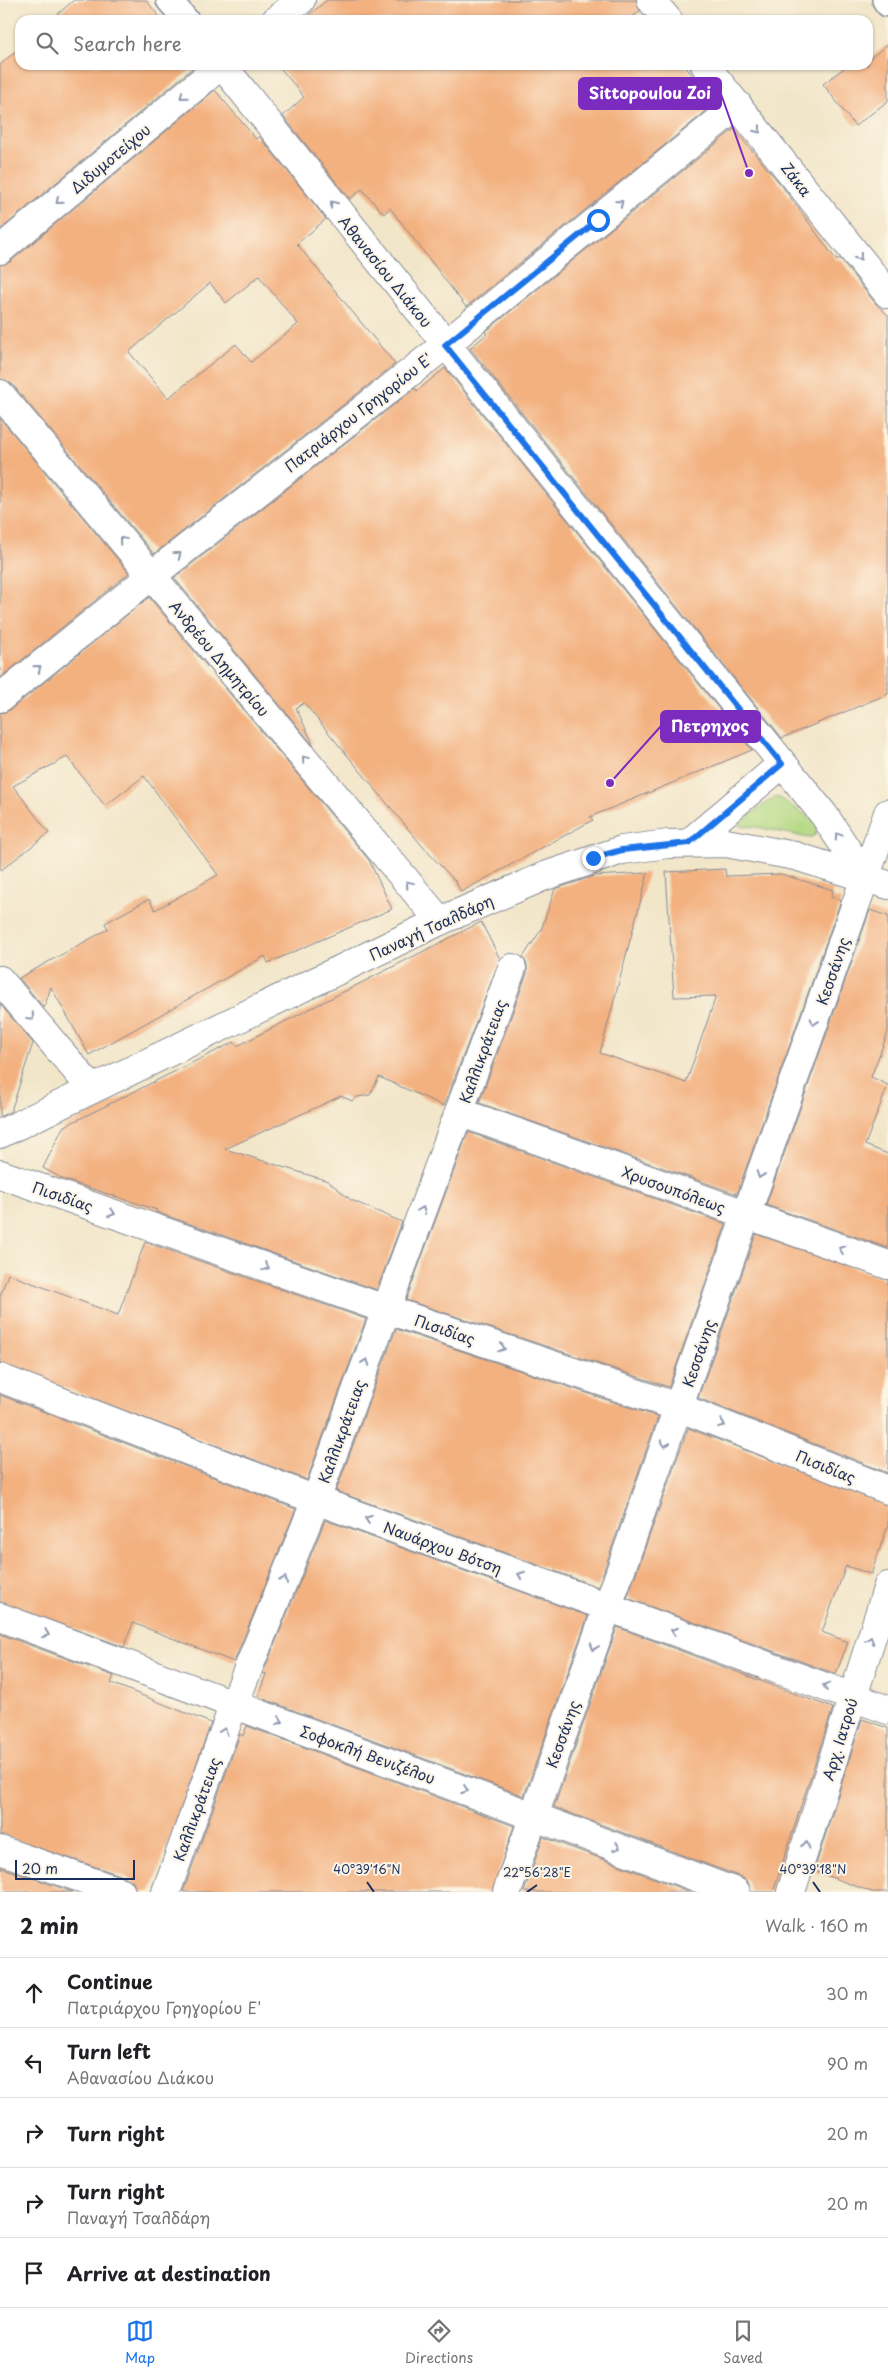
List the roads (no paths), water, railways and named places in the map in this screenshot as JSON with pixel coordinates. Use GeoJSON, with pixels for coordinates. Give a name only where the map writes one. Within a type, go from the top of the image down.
{"type":"FeatureCollection","features":[{"type":"Feature","properties":{"kind":"street"},"geometry":{"type":"LineString","coordinates":[[170,0],[182,15]]}},
{"type":"Feature","properties":{"kind":"street"},"geometry":{"type":"LineString","coordinates":[[282,15],[301,0]]}},
{"type":"Feature","properties":{"kind":"street"},"geometry":{"type":"LineString","coordinates":[[651,0],[664,15]]}},
{"type":"Feature","properties":{"kind":"street"},"geometry":{"type":"LineString","coordinates":[[885,0],[888,4]]}},
{"type":"Feature","properties":{"kind":"street","name":"Διδυμοτείχου"},"geometry":{"type":"LineString","coordinates":[[0,250],[215,70]]}},
{"type":"Feature","properties":{"kind":"street","name":"Αθανασίου Διάκου"},"geometry":{"type":"LineString","coordinates":[[225,70],[877,881]]}},
{"type":"Feature","properties":{"kind":"street","name":"Ζάκα"},"geometry":{"type":"LineString","coordinates":[[709,70],[888,294]]}},
{"type":"Feature","properties":{"kind":"street","name":"Πατριάρχου Γρηγορίου Ε'"},"geometry":{"type":"LineString","coordinates":[[0,698],[151,576],[445,345],[738,105]]}},
{"type":"Feature","properties":{"kind":"street","name":"Ανδρέου Δημητρίου"},"geometry":{"type":"LineString","coordinates":[[0,394],[440,921]]}},
{"type":"Feature","properties":{"kind":"street"},"geometry":{"type":"LineString","coordinates":[[689,843],[782,764]]}},
{"type":"Feature","properties":{"kind":"street","name":"Κεσσάνης"},"geometry":{"type":"LineString","coordinates":[[507,1892],[746,1214],[877,881],[888,813]]}},
{"type":"Feature","properties":{"kind":"street","name":"Παναγή Τσαλδάρη"},"geometry":{"type":"LineString","coordinates":[[0,1134],[440,921],[593,858],[622,850],[689,843],[726,844],[795,856],[877,881]]}},
{"type":"Feature","properties":{"kind":"street","name":"Καλλικράτειας"},"geometry":{"type":"LineString","coordinates":[[166,1892],[234,1704],[316,1500],[385,1308],[512,968]]}},
{"type":"Feature","properties":{"kind":"street"},"geometry":{"type":"LineString","coordinates":[[0,980],[92,1089]]}},
{"type":"Feature","properties":{"kind":"street","name":"Χρυσουπόλεως"},"geometry":{"type":"LineString","coordinates":[[459,1112],[888,1265]]}},
{"type":"Feature","properties":{"kind":"street","name":"Πισιδίας"},"geometry":{"type":"LineString","coordinates":[[0,1174],[385,1308],[678,1407],[888,1490]]}},
{"type":"Feature","properties":{"kind":"street","name":"Ναυάρχου Βότση"},"geometry":{"type":"LineString","coordinates":[[0,1378],[316,1500],[888,1710]]}},
{"type":"Feature","properties":{"kind":"street","name":"Αρχ. Ιατρού"},"geometry":{"type":"LineString","coordinates":[[791,1892],[888,1586]]}},
{"type":"Feature","properties":{"kind":"street","name":"Σοφοκλή Βενιζέλου"},"geometry":{"type":"LineString","coordinates":[[0,1617],[736,1892]]}},
{"type":"Feature","properties":{"kind":"street"},"geometry":{"type":"LineString","coordinates":[[0,1850],[121,1892]]}},
{"type":"Feature","properties":{"kind":"place","name":"Sittopoulou Zoi"},"geometry":{"type":"Point","coordinates":[749,173]}},
{"type":"Feature","properties":{"kind":"place","name":"Πετρηχος"},"geometry":{"type":"Point","coordinates":[610,783]}}]}
